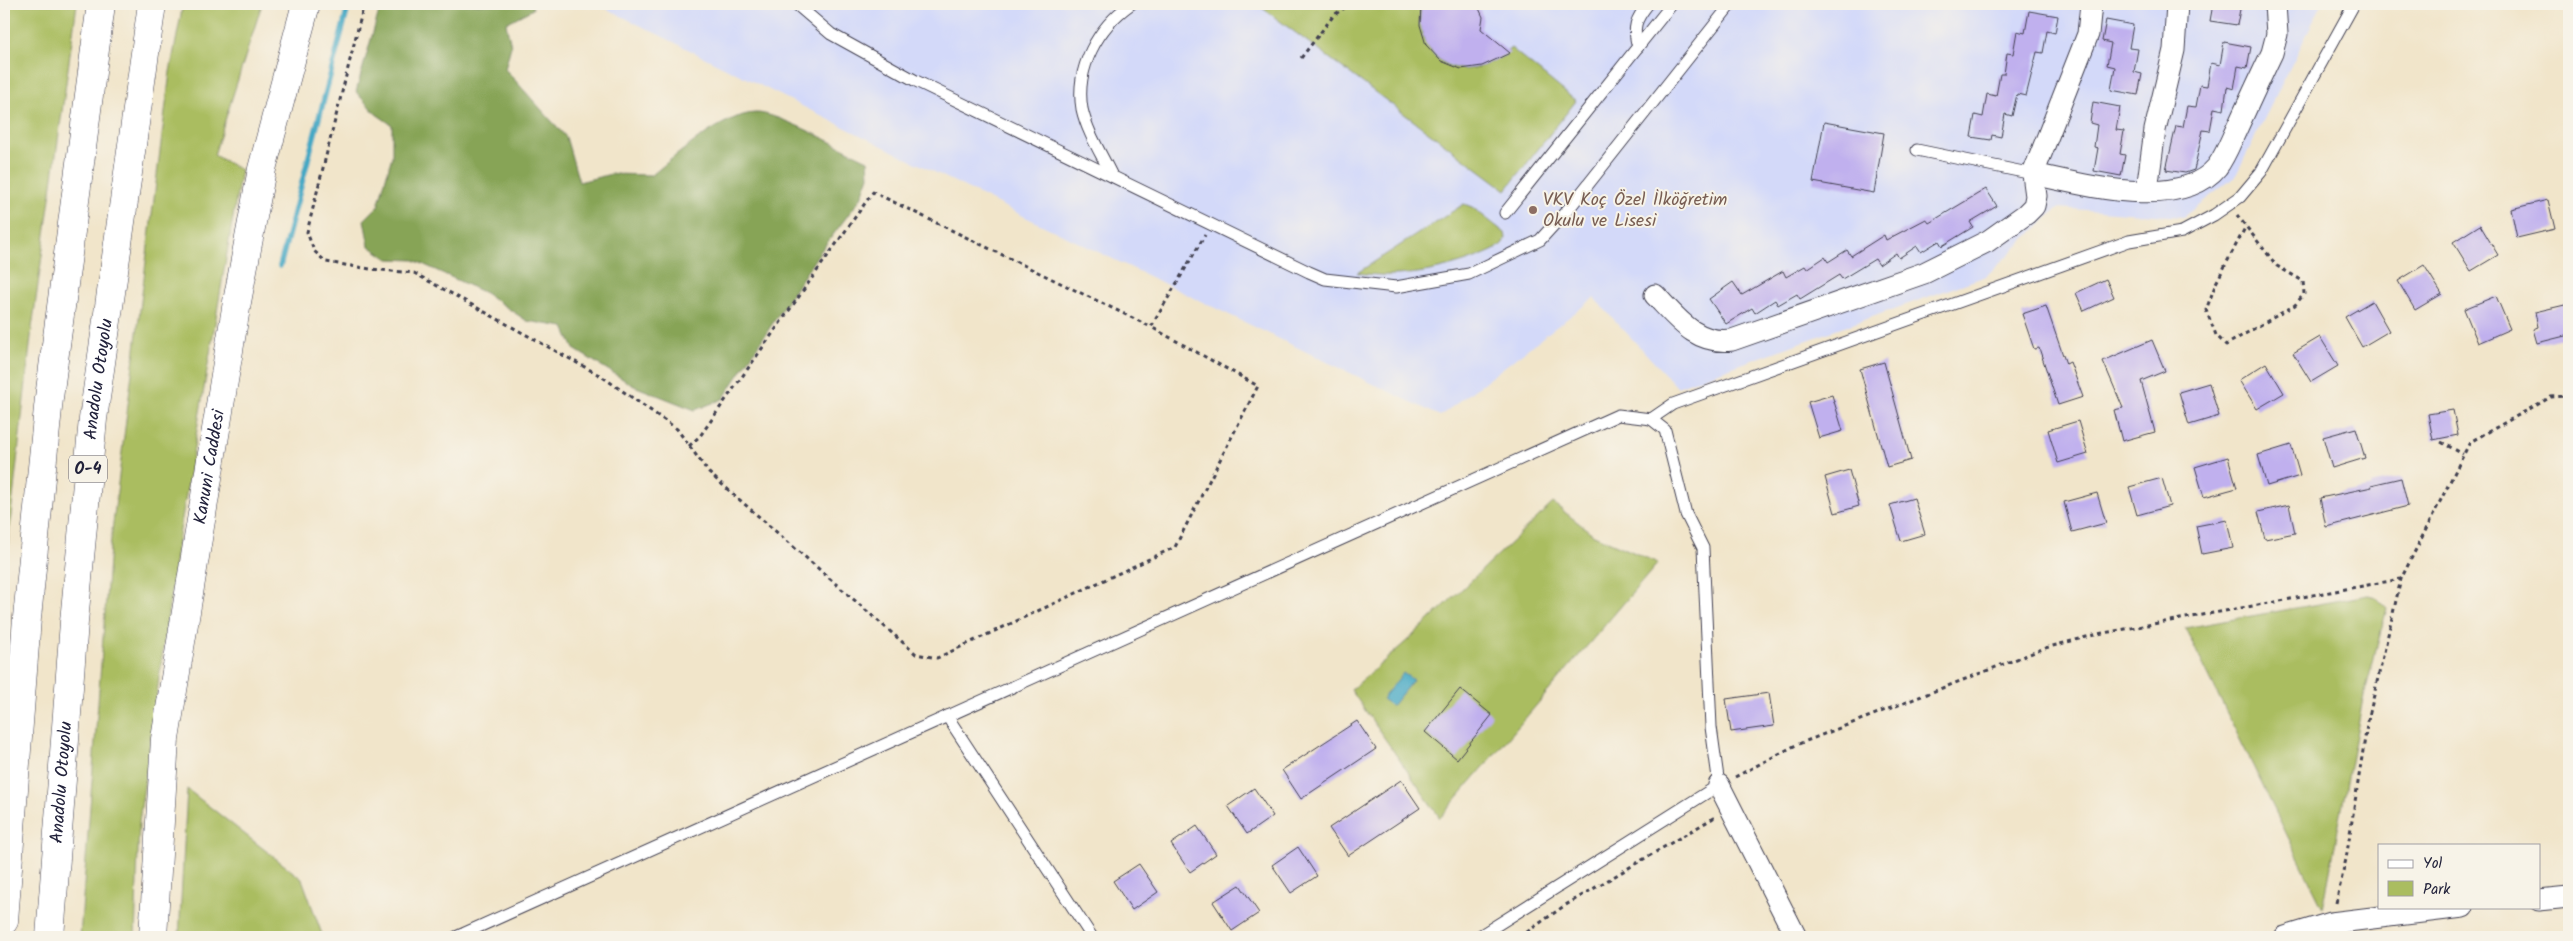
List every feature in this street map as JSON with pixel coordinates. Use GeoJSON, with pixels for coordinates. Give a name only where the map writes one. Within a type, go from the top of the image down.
{"type":"FeatureCollection","features":[{"type":"Feature","properties":{"kind":"main road","name":"O-4"},"geometry":{"type":"LineString","coordinates":[[4,921],[26,628],[49,398],[101,4]]}},
{"type":"Feature","properties":{"kind":"main road","name":"Anadolu Otoyolu"},"geometry":{"type":"LineString","coordinates":[[50,937],[73,632],[93,419],[152,4]]}},
{"type":"Feature","properties":{"kind":"main road","name":"Kanuni Caddesi"},"geometry":{"type":"LineString","coordinates":[[153,937],[165,739],[237,302],[262,169],[306,4]]}},
{"type":"Feature","properties":{"kind":"street"},"geometry":{"type":"LineString","coordinates":[[1655,295],[1692,332],[1710,340],[1732,340],[1924,273],[1988,241],[2026,214],[2034,206],[2036,196],[2034,174],[2088,34],[2091,4]]}},
{"type":"Feature","properties":{"kind":"street"},"geometry":{"type":"LineString","coordinates":[[2147,190],[2153,137],[2174,50],[2177,4]]}},
{"type":"Feature","properties":{"kind":"street"},"geometry":{"type":"LineString","coordinates":[[2034,174],[2108,189],[2172,191],[2185,188],[2207,177],[2222,160],[2273,48],[2277,24],[2275,4]]}},
{"type":"Feature","properties":{"kind":"street"},"geometry":{"type":"LineString","coordinates":[[1719,785],[1796,937]]}},
{"type":"Feature","properties":{"kind":"street"},"geometry":{"type":"LineString","coordinates":[[2540,900],[2569,898]]}},
{"type":"Feature","properties":{"kind":"street"},"geometry":{"type":"LineString","coordinates":[[2285,937],[2457,908]]}},
{"type":"Feature","properties":{"kind":"lane"},"geometry":{"type":"LineString","coordinates":[[796,4],[831,34],[916,81],[1325,279],[1396,287],[1470,274],[1540,240],[1571,206],[1732,4]]}},
{"type":"Feature","properties":{"kind":"lane"},"geometry":{"type":"LineString","coordinates":[[1112,176],[1082,110],[1081,88],[1084,69],[1093,45],[1108,22],[1131,4]]}},
{"type":"Feature","properties":{"kind":"lane"},"geometry":{"type":"LineString","coordinates":[[1638,47],[1634,34],[1635,19],[1648,4]]}},
{"type":"Feature","properties":{"kind":"lane"},"geometry":{"type":"LineString","coordinates":[[1505,213],[1672,4]]}},
{"type":"Feature","properties":{"kind":"lane"},"geometry":{"type":"LineString","coordinates":[[1651,419],[1673,404],[2119,244],[2182,232],[2240,197],[2261,172],[2354,4]]}},
{"type":"Feature","properties":{"kind":"lane"},"geometry":{"type":"LineString","coordinates":[[1917,150],[2034,174]]}},
{"type":"Feature","properties":{"kind":"lane"},"geometry":{"type":"LineString","coordinates":[[456,937],[1618,415],[1651,419],[1665,430],[1686,514],[1703,548],[1711,727],[1719,785],[1478,937]]}},
{"type":"Feature","properties":{"kind":"lane"},"geometry":{"type":"LineString","coordinates":[[948,716],[1092,937]]}},
{"type":"Feature","properties":{"kind":"path"},"geometry":{"type":"LineString","coordinates":[[364,4],[307,232],[314,251],[326,262],[370,270],[414,273],[601,376],[677,428],[689,446],[709,473],[916,654],[937,658],[1175,547],[1258,386],[1151,326],[873,192],[700,436],[689,446]]}},
{"type":"Feature","properties":{"kind":"path"},"geometry":{"type":"LineString","coordinates":[[1301,58],[1334,15],[1350,4]]}},
{"type":"Feature","properties":{"kind":"path"},"geometry":{"type":"LineString","coordinates":[[2229,204],[2278,266],[2303,281],[2304,294],[2295,305],[2226,345],[2216,335],[2206,310],[2216,283],[2246,226]]}},
{"type":"Feature","properties":{"kind":"path"},"geometry":{"type":"LineString","coordinates":[[1151,326],[1212,224]]}},
{"type":"Feature","properties":{"kind":"path"},"geometry":{"type":"LineString","coordinates":[[2331,930],[2346,858],[2367,725],[2402,579],[2470,442],[2551,397],[2569,396]]}},
{"type":"Feature","properties":{"kind":"path"},"geometry":{"type":"LineString","coordinates":[[2441,442],[2463,454]]}},
{"type":"Feature","properties":{"kind":"path"},"geometry":{"type":"LineString","coordinates":[[1719,785],[1796,745],[2045,648],[2098,634],[2402,579]]}},
{"type":"Feature","properties":{"kind":"path"},"geometry":{"type":"LineString","coordinates":[[1520,937],[1564,906],[1730,808]]}},
{"type":"Feature","properties":{"kind":"shaded area","name":"VKV Koç Özel İlköğretim Okulu ve Lisesi"},"geometry":{"type":"Polygon","coordinates":[[[597,4],[2322,4],[2235,177],[2183,217],[2058,208],[1986,276],[1677,387],[1594,298],[1440,416],[1017,213],[597,4]]]}},
{"type":"Feature","properties":{"kind":"green space"},"geometry":{"type":"Polygon","coordinates":[[[4,4],[77,4],[32,328],[4,578],[4,4]]]}},
{"type":"Feature","properties":{"kind":"green space"},"geometry":{"type":"Polygon","coordinates":[[[183,4],[262,4],[214,155],[241,170],[178,542],[139,822],[135,937],[80,937],[110,547],[170,72],[183,4]]]}},
{"type":"Feature","properties":{"kind":"green space"},"geometry":{"type":"Polygon","coordinates":[[[381,4],[532,4],[533,9],[506,23],[511,46],[505,69],[566,137],[579,182],[611,174],[652,175],[687,147],[716,128],[730,120],[756,113],[766,114],[812,132],[868,160],[869,176],[861,198],[817,256],[723,399],[695,410],[634,386],[574,349],[564,327],[527,321],[485,293],[414,260],[388,259],[369,246],[364,220],[378,206],[392,156],[392,125],[376,114],[356,92],[381,4]]]}},
{"type":"Feature","properties":{"kind":"green space"},"geometry":{"type":"Polygon","coordinates":[[[1257,4],[1422,4],[1420,14],[1423,36],[1427,46],[1442,61],[1462,69],[1475,68],[1494,60],[1511,48],[1576,101],[1506,190],[1257,4]]]}},
{"type":"Feature","properties":{"kind":"green space"},"geometry":{"type":"Polygon","coordinates":[[[1464,204],[1472,207],[1505,233],[1506,238],[1501,245],[1478,257],[1448,267],[1418,273],[1373,275],[1357,273],[1464,204]]]}},
{"type":"Feature","properties":{"kind":"green space"},"geometry":{"type":"Polygon","coordinates":[[[1553,503],[1594,535],[1658,563],[1440,818],[1351,690],[1409,639],[1553,503]]]}},
{"type":"Feature","properties":{"kind":"green space"},"geometry":{"type":"Polygon","coordinates":[[[2368,595],[2376,597],[2387,608],[2362,704],[2323,908],[2185,628],[2368,595]]]}},
{"type":"Feature","properties":{"kind":"green space"},"geometry":{"type":"Polygon","coordinates":[[[187,789],[302,879],[323,937],[179,937],[187,789]]]}},
{"type":"Feature","properties":{"kind":"water"},"geometry":{"type":"Polygon","coordinates":[[[1403,673],[1413,680],[1392,706],[1382,699],[1403,673]]]}},
{"type":"Feature","properties":{"kind":"building"},"geometry":{"type":"Polygon","coordinates":[[[1421,4],[1477,4],[1483,17],[1481,29],[1510,53],[1482,66],[1461,69],[1441,61],[1426,45],[1420,25],[1421,4]]]}},
{"type":"Feature","properties":{"kind":"building"},"geometry":{"type":"Polygon","coordinates":[[[2213,4],[2241,4],[2237,25],[2210,21],[2213,4]]]}},
{"type":"Feature","properties":{"kind":"building"},"geometry":{"type":"Polygon","coordinates":[[[2029,11],[2058,16],[2055,33],[2047,31],[2043,53],[2037,52],[2026,96],[2017,94],[2012,116],[2005,114],[2001,137],[1992,135],[1991,140],[1971,137],[1975,115],[1983,117],[1987,94],[1996,96],[2000,74],[2004,74],[2007,53],[2013,54],[2017,31],[2025,33],[2029,11]]]}},
{"type":"Feature","properties":{"kind":"building"},"geometry":{"type":"Polygon","coordinates":[[[2106,20],[2133,25],[2129,48],[2138,49],[2134,72],[2142,74],[2138,95],[2111,90],[2115,67],[2107,65],[2111,43],[2102,41],[2106,20]]]}},
{"type":"Feature","properties":{"kind":"building"},"geometry":{"type":"Polygon","coordinates":[[[2224,42],[2251,47],[2247,68],[2238,66],[2234,89],[2227,87],[2224,110],[2214,108],[2210,131],[2203,130],[2194,170],[2185,173],[2166,170],[2176,126],[2183,127],[2187,106],[2196,107],[2200,85],[2207,86],[2211,63],[2220,65],[2224,42]]]}},
{"type":"Feature","properties":{"kind":"building"},"geometry":{"type":"Polygon","coordinates":[[[2093,102],[2120,107],[2116,130],[2124,131],[2120,154],[2125,155],[2121,176],[2094,171],[2098,148],[2094,147],[2097,125],[2090,123],[2093,102]]]}},
{"type":"Feature","properties":{"kind":"building"},"geometry":{"type":"Polygon","coordinates":[[[1824,122],[1884,133],[1874,193],[1813,182],[1824,122]]]}},
{"type":"Feature","properties":{"kind":"building"},"geometry":{"type":"Polygon","coordinates":[[[1986,189],[1997,206],[1970,222],[1973,227],[1942,246],[1939,241],[1921,252],[1917,246],[1899,258],[1896,253],[1879,265],[1875,259],[1842,279],[1839,275],[1800,299],[1797,294],[1778,305],[1775,300],[1755,313],[1752,308],[1726,324],[1709,299],[1733,282],[1742,295],[1783,271],[1786,277],[1805,266],[1807,269],[1825,257],[1828,262],[1847,250],[1851,256],[1884,235],[1886,240],[1926,219],[1929,223],[1986,189]]]}},
{"type":"Feature","properties":{"kind":"building"},"geometry":{"type":"Polygon","coordinates":[[[2548,200],[2555,229],[2517,238],[2511,209],[2548,200]]]}},
{"type":"Feature","properties":{"kind":"building"},"geometry":{"type":"Polygon","coordinates":[[[2480,225],[2498,255],[2471,271],[2453,242],[2480,225]]]}},
{"type":"Feature","properties":{"kind":"building"},"geometry":{"type":"Polygon","coordinates":[[[2424,265],[2442,294],[2415,310],[2398,281],[2424,265]]]}},
{"type":"Feature","properties":{"kind":"building"},"geometry":{"type":"Polygon","coordinates":[[[2106,279],[2114,297],[2084,311],[2076,293],[2106,279]]]}},
{"type":"Feature","properties":{"kind":"building"},"geometry":{"type":"Polygon","coordinates":[[[2496,296],[2510,329],[2478,343],[2464,309],[2496,296]]]}},
{"type":"Feature","properties":{"kind":"building"},"geometry":{"type":"Polygon","coordinates":[[[2372,301],[2389,331],[2362,347],[2345,317],[2372,301]]]}},
{"type":"Feature","properties":{"kind":"building"},"geometry":{"type":"Polygon","coordinates":[[[2569,304],[2569,335],[2537,343],[2533,329],[2538,327],[2535,312],[2569,304]]]}},
{"type":"Feature","properties":{"kind":"building"},"geometry":{"type":"Polygon","coordinates":[[[2046,306],[2066,364],[2070,362],[2083,397],[2058,405],[2039,348],[2034,349],[2022,314],[2046,306]]]}},
{"type":"Feature","properties":{"kind":"building"},"geometry":{"type":"Polygon","coordinates":[[[2320,337],[2338,366],[2311,382],[2293,353],[2320,337]]]}},
{"type":"Feature","properties":{"kind":"building"},"geometry":{"type":"Polygon","coordinates":[[[2152,340],[2165,371],[2141,381],[2155,432],[2122,441],[2114,410],[2123,408],[2103,361],[2152,340]]]}},
{"type":"Feature","properties":{"kind":"building"},"geometry":{"type":"Polygon","coordinates":[[[1884,362],[1911,460],[1887,467],[1860,369],[1884,362]]]}},
{"type":"Feature","properties":{"kind":"building"},"geometry":{"type":"Polygon","coordinates":[[[2266,363],[2284,393],[2257,409],[2239,380],[2266,363]]]}},
{"type":"Feature","properties":{"kind":"building"},"geometry":{"type":"Polygon","coordinates":[[[2209,383],[2219,416],[2189,425],[2179,392],[2209,383]]]}},
{"type":"Feature","properties":{"kind":"building"},"geometry":{"type":"Polygon","coordinates":[[[1832,395],[1843,431],[1819,438],[1808,402],[1832,395]]]}},
{"type":"Feature","properties":{"kind":"building"},"geometry":{"type":"Polygon","coordinates":[[[2453,410],[2458,435],[2433,440],[2428,414],[2453,410]]]}},
{"type":"Feature","properties":{"kind":"building"},"geometry":{"type":"Polygon","coordinates":[[[2078,421],[2088,454],[2058,463],[2048,430],[2078,421]]]}},
{"type":"Feature","properties":{"kind":"building"},"geometry":{"type":"Polygon","coordinates":[[[2356,428],[2365,458],[2332,468],[2323,437],[2356,428]]]}},
{"type":"Feature","properties":{"kind":"building"},"geometry":{"type":"Polygon","coordinates":[[[2291,445],[2300,476],[2267,486],[2258,455],[2291,445]]]}},
{"type":"Feature","properties":{"kind":"building"},"geometry":{"type":"Polygon","coordinates":[[[2228,457],[2237,488],[2204,497],[2195,467],[2228,457]]]}},
{"type":"Feature","properties":{"kind":"building"},"geometry":{"type":"Polygon","coordinates":[[[1849,470],[1859,506],[1835,513],[1825,477],[1849,470]]]}},
{"type":"Feature","properties":{"kind":"building"},"geometry":{"type":"Polygon","coordinates":[[[2162,478],[2170,506],[2137,515],[2129,487],[2162,478]]]}},
{"type":"Feature","properties":{"kind":"building"},"geometry":{"type":"Polygon","coordinates":[[[2401,478],[2408,506],[2326,527],[2320,498],[2372,487],[2371,485],[2401,478]]]}},
{"type":"Feature","properties":{"kind":"building"},"geometry":{"type":"Polygon","coordinates":[[[2097,493],[2106,523],[2072,532],[2064,502],[2097,493]]]}},
{"type":"Feature","properties":{"kind":"building"},"geometry":{"type":"Polygon","coordinates":[[[1914,498],[1925,534],[1901,541],[1890,505],[1914,498]]]}},
{"type":"Feature","properties":{"kind":"building"},"geometry":{"type":"Polygon","coordinates":[[[2289,505],[2295,533],[2265,539],[2258,512],[2289,505]]]}},
{"type":"Feature","properties":{"kind":"building"},"geometry":{"type":"Polygon","coordinates":[[[2227,520],[2233,548],[2202,554],[2196,526],[2227,520]]]}},
{"type":"Feature","properties":{"kind":"building"},"geometry":{"type":"Polygon","coordinates":[[[1460,689],[1492,715],[1457,759],[1425,732],[1460,689]]]}},
{"type":"Feature","properties":{"kind":"building"},"geometry":{"type":"Polygon","coordinates":[[[1769,693],[1774,726],[1731,732],[1726,699],[1769,693]]]}},
{"type":"Feature","properties":{"kind":"building"},"geometry":{"type":"Polygon","coordinates":[[[1357,721],[1376,749],[1301,799],[1282,770],[1357,721]]]}},
{"type":"Feature","properties":{"kind":"building"},"geometry":{"type":"Polygon","coordinates":[[[1401,780],[1420,808],[1348,856],[1329,828],[1401,780]]]}},
{"type":"Feature","properties":{"kind":"building"},"geometry":{"type":"Polygon","coordinates":[[[1254,788],[1273,816],[1247,834],[1228,806],[1254,788]]]}},
{"type":"Feature","properties":{"kind":"building"},"geometry":{"type":"Polygon","coordinates":[[[1197,826],[1216,854],[1190,872],[1171,844],[1197,826]]]}},
{"type":"Feature","properties":{"kind":"building"},"geometry":{"type":"Polygon","coordinates":[[[1298,847],[1317,876],[1291,893],[1272,865],[1298,847]]]}},
{"type":"Feature","properties":{"kind":"building"},"geometry":{"type":"Polygon","coordinates":[[[1139,864],[1158,892],[1132,910],[1113,881],[1139,864]]]}},
{"type":"Feature","properties":{"kind":"building"},"geometry":{"type":"Polygon","coordinates":[[[1240,885],[1259,913],[1232,931],[1213,902],[1240,885]]]}},
{"type":"Feature","properties":{"kind":"waterway"},"geometry":{"type":"LineString","coordinates":[[280,266],[349,4]]}},
{"type":"Feature","properties":{"kind":"place","name":"VKV Koç Özel İlköğretim Okulu ve Lisesi"},"geometry":{"type":"Point","coordinates":[1533,210]}}]}
